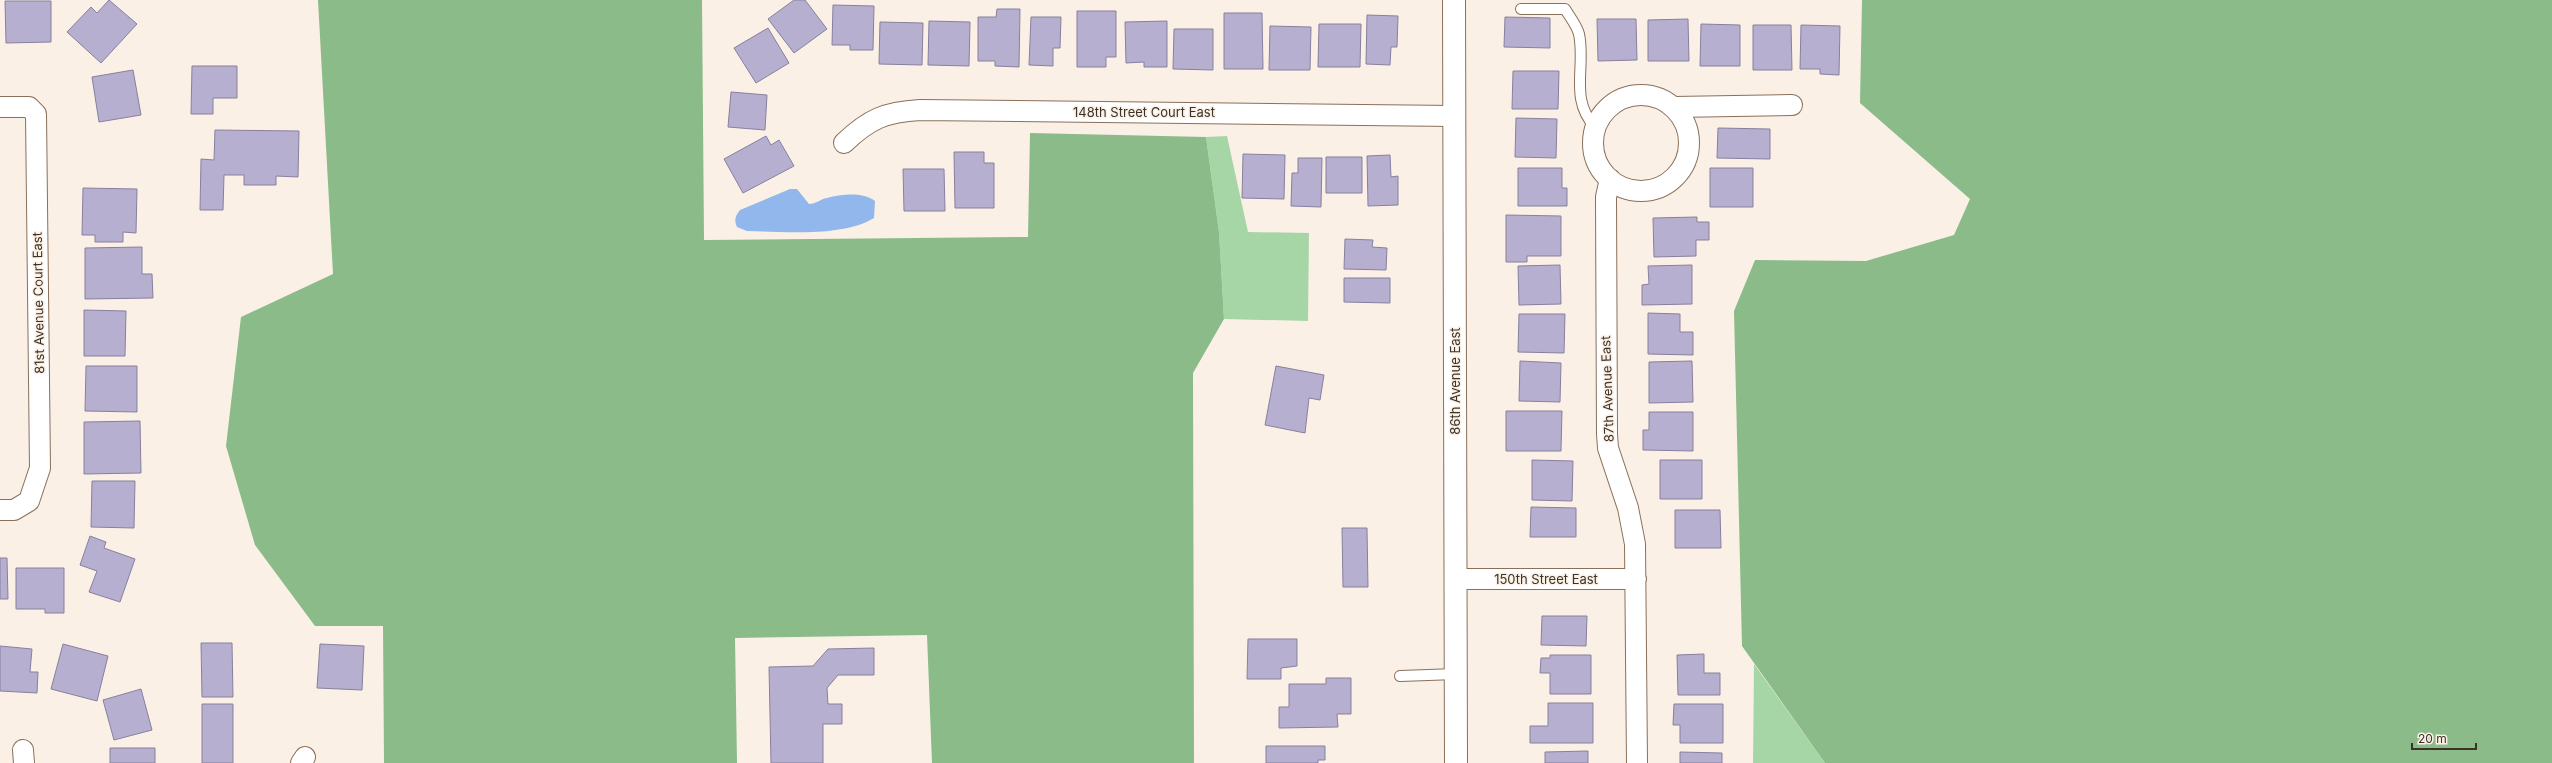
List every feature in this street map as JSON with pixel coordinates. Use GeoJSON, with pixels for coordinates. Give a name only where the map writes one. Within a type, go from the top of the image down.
{"type":"FeatureCollection","features":[{"type":"Feature","properties":{"kind":"street","name":"86th Avenue East"},"geometry":{"type":"LineString","coordinates":[[1454,0],[1456,763]]}},
{"type":"Feature","properties":{"kind":"street"},"geometry":{"type":"LineString","coordinates":[[1645,95],[1660,98],[1674,107],[1684,120],[1689,135],[1689,151],[1683,166],[1674,179],[1660,187],[1644,191],[1628,190],[1610,179],[1602,172],[1595,158],[1592,143],[1595,127],[1608,108],[1629,96],[1645,95]]}},
{"type":"Feature","properties":{"kind":"street"},"geometry":{"type":"LineString","coordinates":[[1674,107],[1792,105]]}},
{"type":"Feature","properties":{"kind":"street","name":"81st Avenue Court East"},"geometry":{"type":"LineString","coordinates":[[0,107],[29,107],[36,114],[40,468],[29,501],[14,510],[0,510]]}},
{"type":"Feature","properties":{"kind":"street","name":"148th Street Court East"},"geometry":{"type":"LineString","coordinates":[[844,143],[860,128],[876,118],[898,111],[920,110],[1454,116]]}},
{"type":"Feature","properties":{"kind":"street","name":"87th Avenue East"},"geometry":{"type":"LineString","coordinates":[[1610,179],[1606,197],[1606,434],[1608,448],[1628,508],[1635,544],[1637,763]]}},
{"type":"Feature","properties":{"kind":"street","name":"150th Street East"},"geometry":{"type":"LineString","coordinates":[[1456,579],[1636,579]]}},
{"type":"Feature","properties":{"kind":"lane"},"geometry":{"type":"LineString","coordinates":[[1521,9],[1565,9],[1579,33],[1581,105],[1585,117],[1595,127]]}},
{"type":"Feature","properties":{"kind":"lane"},"geometry":{"type":"LineString","coordinates":[[1400,676],[1456,674]]}},
{"type":"Feature","properties":{"kind":"green space"},"geometry":{"type":"Polygon","coordinates":[[[318,0],[702,0],[704,240],[1028,237],[1030,133],[1206,137],[1219,232],[1224,319],[1193,373],[1194,763],[932,763],[927,635],[735,638],[737,763],[384,763],[383,626],[315,626],[255,545],[226,446],[241,317],[333,274],[318,0]]]}},
{"type":"Feature","properties":{"kind":"green space"},"geometry":{"type":"Polygon","coordinates":[[[1862,0],[2552,0],[2552,763],[1825,763],[1742,646],[1734,311],[1755,260],[1866,261],[1954,235],[1970,199],[1860,103],[1862,0]]]}},
{"type":"Feature","properties":{"kind":"green space"},"geometry":{"type":"Polygon","coordinates":[[[1227,136],[1248,232],[1309,233],[1308,321],[1224,319],[1219,232],[1206,137],[1227,136]]]}},
{"type":"Feature","properties":{"kind":"green space"},"geometry":{"type":"Polygon","coordinates":[[[1754,664],[1825,763],[1753,763],[1754,664]]]}},
{"type":"Feature","properties":{"kind":"water"},"geometry":{"type":"Polygon","coordinates":[[[790,189],[797,189],[809,204],[839,196],[865,196],[875,201],[874,218],[861,224],[830,231],[747,231],[737,227],[736,218],[740,210],[790,189]]]}},
{"type":"Feature","properties":{"kind":"building"},"geometry":{"type":"Polygon","coordinates":[[[109,0],[137,24],[101,63],[67,32],[91,7],[97,13],[109,0]]]}},
{"type":"Feature","properties":{"kind":"building"},"geometry":{"type":"Polygon","coordinates":[[[794,0],[805,0],[827,29],[794,53],[768,19],[794,0]]]}},
{"type":"Feature","properties":{"kind":"building"},"geometry":{"type":"Polygon","coordinates":[[[5,1],[51,1],[51,42],[6,43],[5,1]]]}},
{"type":"Feature","properties":{"kind":"building"},"geometry":{"type":"Polygon","coordinates":[[[833,5],[874,6],[873,50],[850,50],[850,45],[832,45],[833,5]]]}},
{"type":"Feature","properties":{"kind":"building"},"geometry":{"type":"Polygon","coordinates":[[[997,9],[1020,9],[1019,67],[995,66],[995,61],[978,61],[978,17],[996,17],[997,9]]]}},
{"type":"Feature","properties":{"kind":"building"},"geometry":{"type":"Polygon","coordinates":[[[1077,11],[1116,11],[1116,57],[1106,57],[1106,67],[1077,67],[1077,11]]]}},
{"type":"Feature","properties":{"kind":"building"},"geometry":{"type":"Polygon","coordinates":[[[1224,13],[1262,13],[1263,69],[1224,69],[1224,13]]]}},
{"type":"Feature","properties":{"kind":"building"},"geometry":{"type":"Polygon","coordinates":[[[1367,15],[1398,16],[1397,47],[1391,47],[1390,65],[1366,64],[1367,15]]]}},
{"type":"Feature","properties":{"kind":"building"},"geometry":{"type":"Polygon","coordinates":[[[1031,17],[1061,17],[1060,48],[1053,48],[1053,66],[1029,65],[1031,17]]]}},
{"type":"Feature","properties":{"kind":"building"},"geometry":{"type":"Polygon","coordinates":[[[1505,17],[1550,18],[1550,48],[1504,47],[1505,17]]]}},
{"type":"Feature","properties":{"kind":"building"},"geometry":{"type":"Polygon","coordinates":[[[1597,19],[1636,19],[1637,60],[1598,61],[1597,19]]]}},
{"type":"Feature","properties":{"kind":"building"},"geometry":{"type":"Polygon","coordinates":[[[1688,19],[1689,61],[1648,61],[1648,20],[1688,19]]]}},
{"type":"Feature","properties":{"kind":"building"},"geometry":{"type":"Polygon","coordinates":[[[929,21],[970,22],[969,66],[928,65],[929,21]]]}},
{"type":"Feature","properties":{"kind":"building"},"geometry":{"type":"Polygon","coordinates":[[[1167,21],[1167,67],[1144,67],[1144,62],[1126,63],[1125,22],[1167,21]]]}},
{"type":"Feature","properties":{"kind":"building"},"geometry":{"type":"Polygon","coordinates":[[[880,22],[923,23],[922,65],[879,64],[880,22]]]}},
{"type":"Feature","properties":{"kind":"building"},"geometry":{"type":"Polygon","coordinates":[[[1319,24],[1361,24],[1360,67],[1318,67],[1319,24]]]}},
{"type":"Feature","properties":{"kind":"building"},"geometry":{"type":"Polygon","coordinates":[[[1701,24],[1740,25],[1740,66],[1700,66],[1701,24]]]}},
{"type":"Feature","properties":{"kind":"building"},"geometry":{"type":"Polygon","coordinates":[[[1753,25],[1791,25],[1792,70],[1753,70],[1753,25]]]}},
{"type":"Feature","properties":{"kind":"building"},"geometry":{"type":"Polygon","coordinates":[[[1801,25],[1840,26],[1839,75],[1820,74],[1820,69],[1800,69],[1801,25]]]}},
{"type":"Feature","properties":{"kind":"building"},"geometry":{"type":"Polygon","coordinates":[[[1270,26],[1311,27],[1310,70],[1269,70],[1270,26]]]}},
{"type":"Feature","properties":{"kind":"building"},"geometry":{"type":"Polygon","coordinates":[[[768,28],[789,63],[756,83],[734,48],[768,28]]]}},
{"type":"Feature","properties":{"kind":"building"},"geometry":{"type":"Polygon","coordinates":[[[1174,29],[1213,29],[1213,70],[1173,69],[1174,29]]]}},
{"type":"Feature","properties":{"kind":"building"},"geometry":{"type":"Polygon","coordinates":[[[192,66],[237,66],[237,98],[213,98],[213,114],[191,114],[192,66]]]}},
{"type":"Feature","properties":{"kind":"building"},"geometry":{"type":"Polygon","coordinates":[[[133,70],[141,115],[99,122],[92,77],[133,70]]]}},
{"type":"Feature","properties":{"kind":"building"},"geometry":{"type":"Polygon","coordinates":[[[1513,71],[1559,71],[1558,109],[1512,109],[1513,71]]]}},
{"type":"Feature","properties":{"kind":"building"},"geometry":{"type":"Polygon","coordinates":[[[731,92],[767,95],[765,130],[728,127],[731,92]]]}},
{"type":"Feature","properties":{"kind":"building"},"geometry":{"type":"Polygon","coordinates":[[[1516,118],[1557,119],[1556,158],[1515,157],[1516,118]]]}},
{"type":"Feature","properties":{"kind":"building"},"geometry":{"type":"Polygon","coordinates":[[[1718,128],[1770,129],[1770,159],[1717,158],[1718,128]]]}},
{"type":"Feature","properties":{"kind":"building"},"geometry":{"type":"Polygon","coordinates":[[[215,130],[299,131],[298,177],[276,176],[276,185],[244,185],[244,175],[224,175],[223,210],[200,210],[201,159],[214,160],[215,130]]]}},
{"type":"Feature","properties":{"kind":"building"},"geometry":{"type":"Polygon","coordinates":[[[766,136],[771,145],[779,140],[794,166],[743,193],[724,159],[766,136]]]}},
{"type":"Feature","properties":{"kind":"building"},"geometry":{"type":"Polygon","coordinates":[[[954,152],[984,152],[984,163],[994,163],[994,208],[955,208],[954,152]]]}},
{"type":"Feature","properties":{"kind":"building"},"geometry":{"type":"Polygon","coordinates":[[[1243,154],[1285,155],[1284,199],[1242,198],[1243,154]]]}},
{"type":"Feature","properties":{"kind":"building"},"geometry":{"type":"Polygon","coordinates":[[[1390,155],[1391,177],[1398,176],[1398,205],[1368,206],[1367,156],[1390,155]]]}},
{"type":"Feature","properties":{"kind":"building"},"geometry":{"type":"Polygon","coordinates":[[[1326,157],[1362,157],[1362,193],[1326,193],[1326,157]]]}},
{"type":"Feature","properties":{"kind":"building"},"geometry":{"type":"Polygon","coordinates":[[[1298,158],[1322,158],[1321,207],[1291,206],[1292,173],[1298,173],[1298,158]]]}},
{"type":"Feature","properties":{"kind":"building"},"geometry":{"type":"Polygon","coordinates":[[[1518,168],[1562,168],[1562,188],[1567,188],[1567,206],[1518,206],[1518,168]]]}},
{"type":"Feature","properties":{"kind":"building"},"geometry":{"type":"Polygon","coordinates":[[[1710,168],[1753,168],[1753,207],[1710,207],[1710,168]]]}},
{"type":"Feature","properties":{"kind":"building"},"geometry":{"type":"Polygon","coordinates":[[[903,169],[944,169],[945,211],[904,211],[903,169]]]}},
{"type":"Feature","properties":{"kind":"building"},"geometry":{"type":"Polygon","coordinates":[[[83,188],[137,189],[136,233],[123,232],[123,242],[95,242],[95,235],[82,235],[83,188]]]}},
{"type":"Feature","properties":{"kind":"building"},"geometry":{"type":"Polygon","coordinates":[[[1506,215],[1561,216],[1561,256],[1527,256],[1527,262],[1506,262],[1506,215]]]}},
{"type":"Feature","properties":{"kind":"building"},"geometry":{"type":"Polygon","coordinates":[[[1697,217],[1697,222],[1709,222],[1709,240],[1696,240],[1696,256],[1654,257],[1653,218],[1697,217]]]}},
{"type":"Feature","properties":{"kind":"building"},"geometry":{"type":"Polygon","coordinates":[[[1345,239],[1373,240],[1372,247],[1387,248],[1386,270],[1344,269],[1345,239]]]}},
{"type":"Feature","properties":{"kind":"building"},"geometry":{"type":"Polygon","coordinates":[[[142,247],[142,274],[152,274],[153,298],[85,299],[85,248],[142,247]]]}},
{"type":"Feature","properties":{"kind":"building"},"geometry":{"type":"Polygon","coordinates":[[[1560,265],[1561,304],[1519,305],[1518,266],[1560,265]]]}},
{"type":"Feature","properties":{"kind":"building"},"geometry":{"type":"Polygon","coordinates":[[[1692,265],[1692,304],[1642,305],[1642,285],[1649,284],[1648,266],[1692,265]]]}},
{"type":"Feature","properties":{"kind":"building"},"geometry":{"type":"Polygon","coordinates":[[[1344,278],[1390,278],[1390,303],[1344,302],[1344,278]]]}},
{"type":"Feature","properties":{"kind":"building"},"geometry":{"type":"Polygon","coordinates":[[[84,310],[126,311],[125,356],[84,356],[84,310]]]}},
{"type":"Feature","properties":{"kind":"building"},"geometry":{"type":"Polygon","coordinates":[[[1648,313],[1680,314],[1680,332],[1693,332],[1693,355],[1648,354],[1648,313]]]}},
{"type":"Feature","properties":{"kind":"building"},"geometry":{"type":"Polygon","coordinates":[[[1519,314],[1565,314],[1564,353],[1518,352],[1519,314]]]}},
{"type":"Feature","properties":{"kind":"building"},"geometry":{"type":"Polygon","coordinates":[[[1520,361],[1561,363],[1560,402],[1519,401],[1520,361]]]}},
{"type":"Feature","properties":{"kind":"building"},"geometry":{"type":"Polygon","coordinates":[[[1692,361],[1693,402],[1649,403],[1649,362],[1692,361]]]}},
{"type":"Feature","properties":{"kind":"building"},"geometry":{"type":"Polygon","coordinates":[[[86,366],[137,366],[137,412],[85,411],[86,366]]]}},
{"type":"Feature","properties":{"kind":"building"},"geometry":{"type":"Polygon","coordinates":[[[1276,366],[1324,375],[1320,400],[1309,398],[1305,433],[1265,425],[1276,366]]]}},
{"type":"Feature","properties":{"kind":"building"},"geometry":{"type":"Polygon","coordinates":[[[1506,411],[1562,411],[1561,451],[1506,451],[1506,411]]]}},
{"type":"Feature","properties":{"kind":"building"},"geometry":{"type":"Polygon","coordinates":[[[1649,412],[1693,412],[1693,451],[1643,450],[1643,430],[1649,430],[1649,412]]]}},
{"type":"Feature","properties":{"kind":"building"},"geometry":{"type":"Polygon","coordinates":[[[140,421],[141,473],[84,474],[84,422],[140,421]]]}},
{"type":"Feature","properties":{"kind":"building"},"geometry":{"type":"Polygon","coordinates":[[[1532,460],[1573,461],[1572,501],[1532,500],[1532,460]]]}},
{"type":"Feature","properties":{"kind":"building"},"geometry":{"type":"Polygon","coordinates":[[[1660,460],[1702,460],[1702,499],[1660,499],[1660,460]]]}},
{"type":"Feature","properties":{"kind":"building"},"geometry":{"type":"Polygon","coordinates":[[[92,481],[135,481],[134,528],[91,527],[92,481]]]}},
{"type":"Feature","properties":{"kind":"building"},"geometry":{"type":"Polygon","coordinates":[[[1531,507],[1576,508],[1576,537],[1530,537],[1531,507]]]}},
{"type":"Feature","properties":{"kind":"building"},"geometry":{"type":"Polygon","coordinates":[[[1675,510],[1720,510],[1721,548],[1675,548],[1675,510]]]}},
{"type":"Feature","properties":{"kind":"building"},"geometry":{"type":"Polygon","coordinates":[[[1342,528],[1367,528],[1368,587],[1343,587],[1342,528]]]}},
{"type":"Feature","properties":{"kind":"building"},"geometry":{"type":"Polygon","coordinates":[[[90,536],[106,542],[104,548],[135,559],[120,602],[89,592],[97,571],[80,565],[90,536]]]}},
{"type":"Feature","properties":{"kind":"building"},"geometry":{"type":"Polygon","coordinates":[[[0,558],[7,558],[8,599],[0,599],[0,558]]]}},
{"type":"Feature","properties":{"kind":"building"},"geometry":{"type":"Polygon","coordinates":[[[16,568],[64,568],[64,613],[45,613],[45,609],[16,609],[16,568]]]}},
{"type":"Feature","properties":{"kind":"building"},"geometry":{"type":"Polygon","coordinates":[[[1542,616],[1587,616],[1586,646],[1541,645],[1542,616]]]}},
{"type":"Feature","properties":{"kind":"building"},"geometry":{"type":"Polygon","coordinates":[[[1248,639],[1297,639],[1297,666],[1281,668],[1281,679],[1247,679],[1248,639]]]}},
{"type":"Feature","properties":{"kind":"building"},"geometry":{"type":"Polygon","coordinates":[[[201,643],[232,643],[233,697],[202,697],[201,643]]]}},
{"type":"Feature","properties":{"kind":"building"},"geometry":{"type":"Polygon","coordinates":[[[63,644],[108,656],[97,701],[51,689],[63,644]]]}},
{"type":"Feature","properties":{"kind":"building"},"geometry":{"type":"Polygon","coordinates":[[[320,644],[364,646],[362,690],[317,688],[320,644]]]}},
{"type":"Feature","properties":{"kind":"building"},"geometry":{"type":"Polygon","coordinates":[[[0,646],[32,649],[30,672],[38,672],[37,693],[0,691],[0,646]]]}},
{"type":"Feature","properties":{"kind":"building"},"geometry":{"type":"Polygon","coordinates":[[[874,648],[874,675],[838,675],[827,688],[828,704],[842,704],[842,724],[823,724],[823,763],[771,763],[769,667],[813,666],[828,649],[874,648]]]}},
{"type":"Feature","properties":{"kind":"building"},"geometry":{"type":"Polygon","coordinates":[[[1704,654],[1704,673],[1720,673],[1720,695],[1678,695],[1677,655],[1704,654]]]}},
{"type":"Feature","properties":{"kind":"building"},"geometry":{"type":"Polygon","coordinates":[[[1550,655],[1591,655],[1591,694],[1550,694],[1550,673],[1540,673],[1541,658],[1550,658],[1550,655]]]}},
{"type":"Feature","properties":{"kind":"building"},"geometry":{"type":"Polygon","coordinates":[[[1326,678],[1351,678],[1351,714],[1337,714],[1338,727],[1279,728],[1279,707],[1289,707],[1289,684],[1326,684],[1326,678]]]}},
{"type":"Feature","properties":{"kind":"building"},"geometry":{"type":"Polygon","coordinates":[[[141,689],[152,730],[114,740],[103,700],[141,689]]]}},
{"type":"Feature","properties":{"kind":"building"},"geometry":{"type":"Polygon","coordinates":[[[1548,703],[1593,703],[1593,743],[1530,743],[1530,726],[1548,726],[1548,703]]]}},
{"type":"Feature","properties":{"kind":"building"},"geometry":{"type":"Polygon","coordinates":[[[202,704],[233,704],[233,763],[202,763],[202,704]]]}},
{"type":"Feature","properties":{"kind":"building"},"geometry":{"type":"Polygon","coordinates":[[[1674,704],[1723,704],[1723,743],[1680,743],[1680,725],[1673,725],[1674,704]]]}},
{"type":"Feature","properties":{"kind":"building"},"geometry":{"type":"Polygon","coordinates":[[[1266,746],[1325,746],[1325,760],[1318,760],[1318,763],[1266,763],[1266,746]]]}},
{"type":"Feature","properties":{"kind":"building"},"geometry":{"type":"Polygon","coordinates":[[[110,748],[155,748],[155,763],[110,763],[110,748]]]}},
{"type":"Feature","properties":{"kind":"building"},"geometry":{"type":"Polygon","coordinates":[[[1588,751],[1588,763],[1545,763],[1545,752],[1588,751]]]}},
{"type":"Feature","properties":{"kind":"building"},"geometry":{"type":"Polygon","coordinates":[[[1680,752],[1722,753],[1722,763],[1680,763],[1680,752]]]}}]}
